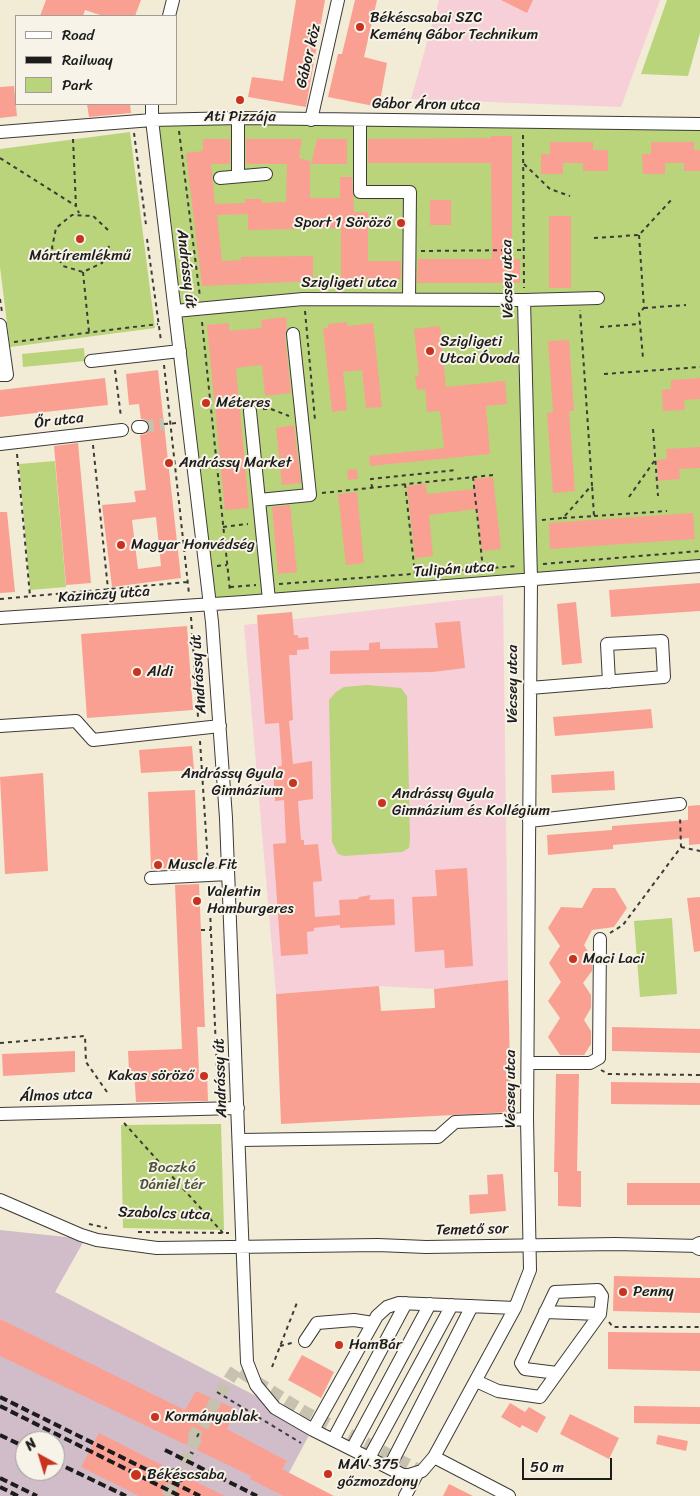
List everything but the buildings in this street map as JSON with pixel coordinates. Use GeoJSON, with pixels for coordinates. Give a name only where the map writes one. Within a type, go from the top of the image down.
{"type":"FeatureCollection","features":[{"type":"Feature","properties":{"kind":"street"},"geometry":{"type":"LineString","coordinates":[[169,15],[173,0]]}},
{"type":"Feature","properties":{"kind":"street","name":"Gábor köz"},"geometry":{"type":"LineString","coordinates":[[311,120],[338,0]]}},
{"type":"Feature","properties":{"kind":"street","name":"Andrássy út"},"geometry":{"type":"LineString","coordinates":[[152,105],[152,120],[211,604],[228,874],[244,1239],[247,1362],[256,1385],[275,1408],[313,1430],[403,1475],[417,1474]]}},
{"type":"Feature","properties":{"kind":"street"},"geometry":{"type":"LineString","coordinates":[[238,118],[238,175]]}},
{"type":"Feature","properties":{"kind":"street","name":"Gábor Áron utca"},"geometry":{"type":"LineString","coordinates":[[0,132],[152,120],[238,118],[700,124]]}},
{"type":"Feature","properties":{"kind":"street"},"geometry":{"type":"LineString","coordinates":[[360,120],[360,192],[410,192],[409,299]]}},
{"type":"Feature","properties":{"kind":"street"},"geometry":{"type":"LineString","coordinates":[[220,178],[266,174]]}},
{"type":"Feature","properties":{"kind":"street","name":"Szigligeti utca"},"geometry":{"type":"LineString","coordinates":[[175,311],[304,299],[524,300],[598,298]]}},
{"type":"Feature","properties":{"kind":"street","name":"Vécsey utca"},"geometry":{"type":"LineString","coordinates":[[405,1496],[417,1474],[434,1457],[515,1308],[530,1270],[527,1119],[531,580],[524,300]]}},
{"type":"Feature","properties":{"kind":"street"},"geometry":{"type":"LineString","coordinates":[[0,325],[7,374],[0,375]]}},
{"type":"Feature","properties":{"kind":"street"},"geometry":{"type":"LineString","coordinates":[[259,500],[310,495],[293,334]]}},
{"type":"Feature","properties":{"kind":"street"},"geometry":{"type":"LineString","coordinates":[[91,361],[180,350]]}},
{"type":"Feature","properties":{"kind":"street"},"geometry":{"type":"LineString","coordinates":[[250,411],[269,600]]}},
{"type":"Feature","properties":{"kind":"street","name":"Őr utca"},"geometry":{"type":"LineString","coordinates":[[0,444],[122,430]]}},
{"type":"Feature","properties":{"kind":"street","name":"Tulipán utca"},"geometry":{"type":"LineString","coordinates":[[211,604],[700,566]]}},
{"type":"Feature","properties":{"kind":"street","name":"Kazinczy utca"},"geometry":{"type":"LineString","coordinates":[[0,618],[211,604]]}},
{"type":"Feature","properties":{"kind":"street"},"geometry":{"type":"LineString","coordinates":[[530,688],[609,682],[664,677],[662,641],[607,644],[609,682]]}},
{"type":"Feature","properties":{"kind":"street"},"geometry":{"type":"LineString","coordinates":[[0,726],[76,721],[93,740],[220,726]]}},
{"type":"Feature","properties":{"kind":"street"},"geometry":{"type":"LineString","coordinates":[[529,821],[680,804]]}},
{"type":"Feature","properties":{"kind":"street"},"geometry":{"type":"LineString","coordinates":[[151,878],[228,874]]}},
{"type":"Feature","properties":{"kind":"street"},"geometry":{"type":"LineString","coordinates":[[528,1063],[590,1063],[599,1058],[600,939]]}},
{"type":"Feature","properties":{"kind":"street","name":"Álmos utca"},"geometry":{"type":"LineString","coordinates":[[0,1114],[238,1108]]}},
{"type":"Feature","properties":{"kind":"street"},"geometry":{"type":"LineString","coordinates":[[240,1140],[438,1136],[455,1122],[527,1119]]}},
{"type":"Feature","properties":{"kind":"street","name":"Szabolcs utca"},"geometry":{"type":"LineString","coordinates":[[0,1200],[97,1240],[157,1248],[244,1239]]}},
{"type":"Feature","properties":{"kind":"street","name":"Temető sor"},"geometry":{"type":"LineString","coordinates":[[244,1239],[279,1245],[700,1246]]}},
{"type":"Feature","properties":{"kind":"street"},"geometry":{"type":"LineString","coordinates":[[476,1381],[498,1391],[540,1397],[600,1314],[602,1296],[598,1290],[555,1292],[545,1312],[521,1363],[525,1369],[557,1373]]}},
{"type":"Feature","properties":{"kind":"street"},"geometry":{"type":"LineString","coordinates":[[313,1430],[373,1322],[387,1307],[406,1303],[515,1308]]}},
{"type":"Feature","properties":{"kind":"street"},"geometry":{"type":"LineString","coordinates":[[333,1440],[406,1303]]}},
{"type":"Feature","properties":{"kind":"street"},"geometry":{"type":"LineString","coordinates":[[352,1449],[430,1304]]}},
{"type":"Feature","properties":{"kind":"street"},"geometry":{"type":"LineString","coordinates":[[369,1458],[452,1305]]}},
{"type":"Feature","properties":{"kind":"street"},"geometry":{"type":"LineString","coordinates":[[389,1468],[472,1306]]}},
{"type":"Feature","properties":{"kind":"street"},"geometry":{"type":"LineString","coordinates":[[545,1312],[600,1314]]}},
{"type":"Feature","properties":{"kind":"street"},"geometry":{"type":"LineString","coordinates":[[305,1341],[317,1323],[354,1320],[373,1322]]}},
{"type":"Feature","properties":{"kind":"street"},"geometry":{"type":"LineString","coordinates":[[434,1457],[509,1496]]}},
{"type":"Feature","properties":{"kind":"path","name":"Vécsey utca"},"geometry":{"type":"LineString","coordinates":[[524,122],[524,300]]}},
{"type":"Feature","properties":{"kind":"path"},"geometry":{"type":"LineString","coordinates":[[72,126],[76,206],[79,214]]}},
{"type":"Feature","properties":{"kind":"path"},"geometry":{"type":"LineString","coordinates":[[133,127],[146,225]]}},
{"type":"Feature","properties":{"kind":"path"},"geometry":{"type":"LineString","coordinates":[[179,129],[201,309],[230,592]]}},
{"type":"Feature","properties":{"kind":"path"},"geometry":{"type":"LineString","coordinates":[[0,158],[76,206]]}},
{"type":"Feature","properties":{"kind":"path"},"geometry":{"type":"LineString","coordinates":[[524,163],[550,189],[570,196]]}},
{"type":"Feature","properties":{"kind":"path"},"geometry":{"type":"LineString","coordinates":[[594,238],[639,235],[673,198]]}},
{"type":"Feature","properties":{"kind":"path"},"geometry":{"type":"LineString","coordinates":[[108,230],[93,216],[79,214],[60,222],[52,241],[55,255],[63,266],[83,272],[97,268],[102,263],[110,244]]}},
{"type":"Feature","properties":{"kind":"path"},"geometry":{"type":"LineString","coordinates":[[639,235],[644,308]]}},
{"type":"Feature","properties":{"kind":"path"},"geometry":{"type":"LineString","coordinates":[[6,343],[159,324],[147,239]]}},
{"type":"Feature","properties":{"kind":"path"},"geometry":{"type":"LineString","coordinates":[[409,251],[524,250]]}},
{"type":"Feature","properties":{"kind":"path"},"geometry":{"type":"LineString","coordinates":[[83,272],[89,333]]}},
{"type":"Feature","properties":{"kind":"path"},"geometry":{"type":"LineString","coordinates":[[250,411],[271,409],[302,421],[316,420],[304,299]]}},
{"type":"Feature","properties":{"kind":"path"},"geometry":{"type":"LineString","coordinates":[[642,358],[639,313],[644,308],[686,305]]}},
{"type":"Feature","properties":{"kind":"path"},"geometry":{"type":"LineString","coordinates":[[580,308],[594,516]]}},
{"type":"Feature","properties":{"kind":"path"},"geometry":{"type":"LineString","coordinates":[[600,327],[640,324]]}},
{"type":"Feature","properties":{"kind":"path"},"geometry":{"type":"LineString","coordinates":[[114,358],[122,430]]}},
{"type":"Feature","properties":{"kind":"path"},"geometry":{"type":"LineString","coordinates":[[604,374],[700,367]]}},
{"type":"Feature","properties":{"kind":"path"},"geometry":{"type":"LineString","coordinates":[[653,429],[658,496]]}},
{"type":"Feature","properties":{"kind":"path"},"geometry":{"type":"LineString","coordinates":[[92,433],[108,589]]}},
{"type":"Feature","properties":{"kind":"path"},"geometry":{"type":"LineString","coordinates":[[16,442],[30,596]]}},
{"type":"Feature","properties":{"kind":"path"},"geometry":{"type":"LineString","coordinates":[[629,497],[655,460]]}},
{"type":"Feature","properties":{"kind":"path"},"geometry":{"type":"LineString","coordinates":[[372,488],[372,479],[457,470]]}},
{"type":"Feature","properties":{"kind":"path"},"geometry":{"type":"LineString","coordinates":[[310,495],[492,475]]}},
{"type":"Feature","properties":{"kind":"path"},"geometry":{"type":"LineString","coordinates":[[473,477],[484,573]]}},
{"type":"Feature","properties":{"kind":"path"},"geometry":{"type":"LineString","coordinates":[[405,484],[416,578]]}},
{"type":"Feature","properties":{"kind":"path"},"geometry":{"type":"LineString","coordinates":[[563,518],[592,485]]}},
{"type":"Feature","properties":{"kind":"path"},"geometry":{"type":"LineString","coordinates":[[537,520],[667,511]]}},
{"type":"Feature","properties":{"kind":"path"},"geometry":{"type":"LineString","coordinates":[[224,527],[261,523]]}},
{"type":"Feature","properties":{"kind":"path"},"geometry":{"type":"LineString","coordinates":[[230,587],[700,551]]}},
{"type":"Feature","properties":{"kind":"path"},"geometry":{"type":"LineString","coordinates":[[0,599],[188,582]]}},
{"type":"Feature","properties":{"kind":"path"},"geometry":{"type":"LineString","coordinates":[[600,939],[623,925],[680,848],[680,804]]}},
{"type":"Feature","properties":{"kind":"path"},"geometry":{"type":"LineString","coordinates":[[680,848],[700,851]]}},
{"type":"Feature","properties":{"kind":"path"},"geometry":{"type":"LineString","coordinates":[[201,930],[211,930]]}},
{"type":"Feature","properties":{"kind":"path"},"geometry":{"type":"LineString","coordinates":[[0,1043],[85,1036],[86,1062],[108,1092]]}},
{"type":"Feature","properties":{"kind":"path"},"geometry":{"type":"LineString","coordinates":[[590,1063],[608,1074],[700,1074]]}},
{"type":"Feature","properties":{"kind":"path"},"geometry":{"type":"LineString","coordinates":[[113,1111],[224,1233]]}},
{"type":"Feature","properties":{"kind":"path","name":"Szabolcs utca"},"geometry":{"type":"LineString","coordinates":[[81,1222],[116,1230]]}},
{"type":"Feature","properties":{"kind":"path","name":"Szabolcs utca"},"geometry":{"type":"LineString","coordinates":[[134,1232],[224,1233],[244,1239]]}},
{"type":"Feature","properties":{"kind":"path"},"geometry":{"type":"LineString","coordinates":[[272,1367],[298,1300]]}},
{"type":"Feature","properties":{"kind":"path"},"geometry":{"type":"LineString","coordinates":[[600,1314],[613,1327],[700,1327]]}},
{"type":"Feature","properties":{"kind":"path"},"geometry":{"type":"LineString","coordinates":[[217,1392],[301,1443]]}},
{"type":"Feature","properties":{"kind":"path"},"geometry":{"type":"LineString","coordinates":[[197,1437],[200,1431]]}},
{"type":"Feature","properties":{"kind":"path"},"geometry":{"type":"LineString","coordinates":[[190,1452],[196,1456]]}},
{"type":"Feature","properties":{"kind":"shaded area"},"geometry":{"type":"Polygon","coordinates":[[[439,0],[660,0],[621,107],[411,99],[439,0]]]}},
{"type":"Feature","properties":{"kind":"shaded area","name":"Andrássy Gyula Gimnázium és Kollégium"},"geometry":{"type":"Polygon","coordinates":[[[503,595],[508,980],[434,989],[379,986],[276,994],[244,625],[503,595]]]}},
{"type":"Feature","properties":{"kind":"shaded area"},"geometry":{"type":"Polygon","coordinates":[[[0,1230],[85,1239],[55,1292],[314,1426],[278,1493],[283,1496],[0,1496],[0,1230]]]}},
{"type":"Feature","properties":{"kind":"green space"},"geometry":{"type":"Polygon","coordinates":[[[667,0],[700,0],[700,33],[688,76],[641,74],[667,0]]]}},
{"type":"Feature","properties":{"kind":"green space"},"geometry":{"type":"Polygon","coordinates":[[[156,121],[700,126],[700,565],[212,602],[156,121]]]}},
{"type":"Feature","properties":{"kind":"green space"},"geometry":{"type":"Polygon","coordinates":[[[130,132],[155,328],[10,347],[0,267],[0,149],[130,132]]]}},
{"type":"Feature","properties":{"kind":"green space"},"geometry":{"type":"Polygon","coordinates":[[[84,348],[85,361],[23,367],[22,354],[84,348]]]}},
{"type":"Feature","properties":{"kind":"green space"},"geometry":{"type":"Polygon","coordinates":[[[55,461],[66,587],[30,590],[19,464],[55,461]]]}},
{"type":"Feature","properties":{"kind":"green space"},"geometry":{"type":"Polygon","coordinates":[[[367,685],[401,688],[407,696],[409,848],[402,852],[344,856],[338,854],[332,842],[329,700],[344,687],[367,685]]]}},
{"type":"Feature","properties":{"kind":"green space"},"geometry":{"type":"Polygon","coordinates":[[[672,918],[677,994],[640,997],[634,921],[672,918]]]}},
{"type":"Feature","properties":{"kind":"green space","name":"Boczkó Dániel tér"},"geometry":{"type":"Polygon","coordinates":[[[221,1124],[224,1230],[123,1228],[121,1125],[221,1124]]]}},
{"type":"Feature","properties":{"kind":"tunnel"},"geometry":{"type":"LineString","coordinates":[[142,427],[164,424]]}},
{"type":"Feature","properties":{"kind":"tunnel"},"geometry":{"type":"LineString","coordinates":[[196,1440],[194,1436],[198,1429],[202,1428],[216,1400],[236,1369],[305,1412],[423,1472]]}},
{"type":"Feature","properties":{"kind":"tunnel"},"geometry":{"type":"LineString","coordinates":[[167,1496],[197,1437]]}},
{"type":"Feature","properties":{"kind":"railway"},"geometry":{"type":"LineString","coordinates":[[0,1397],[200,1496]]}},
{"type":"Feature","properties":{"kind":"railway"},"geometry":{"type":"LineString","coordinates":[[0,1406],[180,1496]]}},
{"type":"Feature","properties":{"kind":"railway"},"geometry":{"type":"LineString","coordinates":[[0,1435],[15,1442]]}},
{"type":"Feature","properties":{"kind":"railway"},"geometry":{"type":"LineString","coordinates":[[165,1450],[257,1496]]}},
{"type":"Feature","properties":{"kind":"railway"},"geometry":{"type":"LineString","coordinates":[[65,1467],[126,1496]]}},
{"type":"Feature","properties":{"kind":"railway"},"geometry":{"type":"LineString","coordinates":[[0,1478],[37,1496]]}},
{"type":"Feature","properties":{"kind":"railway"},"geometry":{"type":"LineString","coordinates":[[0,1487],[18,1496]]}},
{"type":"Feature","properties":{"kind":"place","name":"Békéscsabai SZC Kemény Gábor Technikum"},"geometry":{"type":"Point","coordinates":[360,27]}},
{"type":"Feature","properties":{"kind":"place","name":"Ati Pizzája"},"geometry":{"type":"Point","coordinates":[240,100]}},
{"type":"Feature","properties":{"kind":"place","name":"Sport 1 Söröző"},"geometry":{"type":"Point","coordinates":[401,223]}},
{"type":"Feature","properties":{"kind":"place","name":"Mártíremlékmű"},"geometry":{"type":"Point","coordinates":[80,239]}},
{"type":"Feature","properties":{"kind":"place","name":"Szigligeti Utcai Óvoda"},"geometry":{"type":"Point","coordinates":[430,351]}},
{"type":"Feature","properties":{"kind":"place","name":"Méteres"},"geometry":{"type":"Point","coordinates":[206,403]}},
{"type":"Feature","properties":{"kind":"place","name":"Andrássy Market"},"geometry":{"type":"Point","coordinates":[169,463]}},
{"type":"Feature","properties":{"kind":"place","name":"Magyar Honvédség"},"geometry":{"type":"Point","coordinates":[121,545]}},
{"type":"Feature","properties":{"kind":"place","name":"Aldi"},"geometry":{"type":"Point","coordinates":[137,672]}},
{"type":"Feature","properties":{"kind":"place","name":"Andrássy Gyula Gimnázium"},"geometry":{"type":"Point","coordinates":[293,783]}},
{"type":"Feature","properties":{"kind":"place","name":"Andrássy Gyula Gimnázium és Kollégium"},"geometry":{"type":"Point","coordinates":[382,803]}},
{"type":"Feature","properties":{"kind":"place","name":"Muscle Fit"},"geometry":{"type":"Point","coordinates":[158,865]}},
{"type":"Feature","properties":{"kind":"place","name":"Valentin Hamburgeres"},"geometry":{"type":"Point","coordinates":[197,901]}},
{"type":"Feature","properties":{"kind":"place","name":"Maci Laci"},"geometry":{"type":"Point","coordinates":[573,959]}},
{"type":"Feature","properties":{"kind":"place","name":"Kakas söröző"},"geometry":{"type":"Point","coordinates":[204,1076]}},
{"type":"Feature","properties":{"kind":"place","name":"Penny"},"geometry":{"type":"Point","coordinates":[623,1292]}},
{"type":"Feature","properties":{"kind":"place","name":"HamBár"},"geometry":{"type":"Point","coordinates":[339,1345]}},
{"type":"Feature","properties":{"kind":"place","name":"Kormányablak"},"geometry":{"type":"Point","coordinates":[155,1417]}},
{"type":"Feature","properties":{"kind":"place","name":"MÁV 375 gőzmozdony"},"geometry":{"type":"Point","coordinates":[328,1474]}},
{"type":"Feature","properties":{"kind":"place","name":"Békéscsaba"},"geometry":{"type":"Point","coordinates":[136,1475]}}]}
